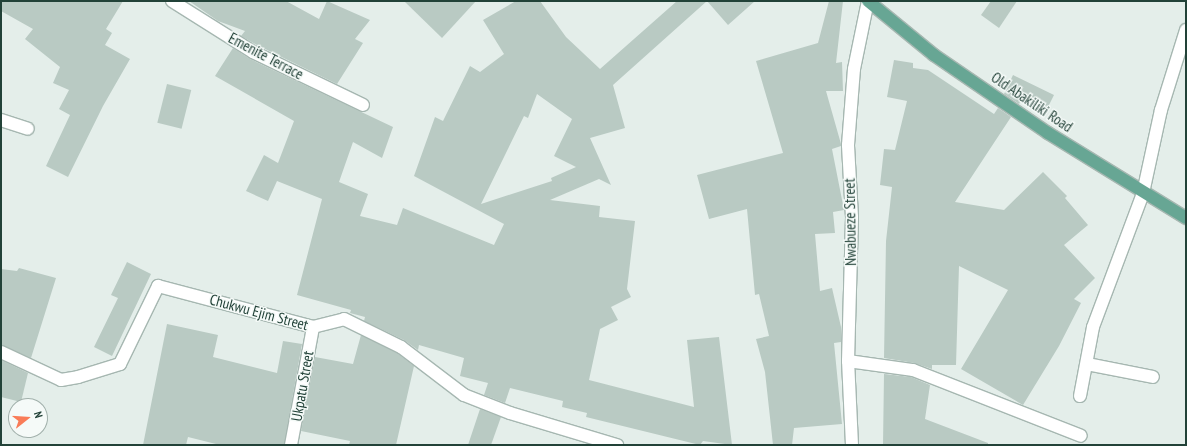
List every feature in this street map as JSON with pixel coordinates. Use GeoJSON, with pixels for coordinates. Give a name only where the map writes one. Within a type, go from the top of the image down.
{"type":"FeatureCollection","features":[{"type":"Feature","properties":{"kind":"main road","name":"Old Abakiliki Road"},"geometry":{"type":"LineString","coordinates":[[868,1],[934,55],[1048,133],[1143,193],[1186,218]]}},
{"type":"Feature","properties":{"kind":"street","name":"Emenite Terrace"},"geometry":{"type":"LineString","coordinates":[[172,1],[253,52],[363,105]]}},
{"type":"Feature","properties":{"kind":"street","name":"Nwabueze Street"},"geometry":{"type":"LineString","coordinates":[[852,445],[848,362],[852,217],[848,145],[854,69],[868,1]]}},
{"type":"Feature","properties":{"kind":"street"},"geometry":{"type":"LineString","coordinates":[[1080,396],[1093,327],[1143,193],[1161,110],[1186,30]]}},
{"type":"Feature","properties":{"kind":"street"},"geometry":{"type":"LineString","coordinates":[[1,120],[28,129]]}},
{"type":"Feature","properties":{"kind":"street","name":"Chukwu Ejim Street"},"geometry":{"type":"LineString","coordinates":[[1,352],[61,380],[78,377],[120,364],[158,286],[313,327],[344,319],[401,347],[464,395],[510,413],[617,445]]}},
{"type":"Feature","properties":{"kind":"street","name":"Ukpatu Street"},"geometry":{"type":"LineString","coordinates":[[291,445],[313,327]]}},
{"type":"Feature","properties":{"kind":"street"},"geometry":{"type":"LineString","coordinates":[[848,362],[913,370],[1081,436]]}},
{"type":"Feature","properties":{"kind":"street"},"geometry":{"type":"LineString","coordinates":[[1087,364],[1153,377]]}},
{"type":"Feature","properties":{"kind":"building"},"geometry":{"type":"Polygon","coordinates":[[[1,1],[123,1],[106,29],[112,33],[105,45],[130,59],[103,106],[68,177],[46,166],[70,115],[59,109],[69,90],[53,83],[60,67],[25,39],[33,29],[1,11],[1,1]]]}},
{"type":"Feature","properties":{"kind":"building"},"geometry":{"type":"Polygon","coordinates":[[[189,1],[286,1],[319,19],[327,1],[370,20],[355,39],[363,43],[337,84],[257,45],[241,36],[245,31],[218,21],[189,1]]]}},
{"type":"Feature","properties":{"kind":"building"},"geometry":{"type":"Polygon","coordinates":[[[404,1],[476,1],[442,38],[404,1]]]}},
{"type":"Feature","properties":{"kind":"building"},"geometry":{"type":"Polygon","coordinates":[[[516,1],[540,1],[566,37],[600,69],[677,1],[707,1],[613,85],[625,128],[590,138],[611,185],[599,179],[550,200],[600,206],[599,217],[635,221],[627,289],[631,297],[611,307],[618,320],[600,329],[589,380],[694,407],[687,340],[719,337],[732,445],[703,441],[700,445],[586,417],[587,413],[562,407],[563,401],[510,388],[505,403],[484,395],[488,383],[460,376],[464,358],[419,345],[418,350],[404,340],[364,321],[365,317],[350,313],[351,310],[297,295],[322,199],[277,181],[268,201],[246,191],[264,155],[278,163],[294,121],[215,76],[233,48],[250,59],[393,127],[382,158],[353,142],[339,182],[368,194],[360,216],[397,225],[403,208],[494,245],[504,224],[414,176],[435,117],[443,121],[470,66],[480,72],[504,54],[483,20],[516,1]],[[537,94],[528,118],[524,116],[481,204],[552,181],[551,178],[576,167],[554,156],[572,119],[537,94]]]}},
{"type":"Feature","properties":{"kind":"building"},"geometry":{"type":"Polygon","coordinates":[[[707,1],[755,1],[728,25],[707,1]]]}},
{"type":"Feature","properties":{"kind":"building"},"geometry":{"type":"Polygon","coordinates":[[[829,1],[843,1],[836,63],[842,62],[843,91],[826,91],[841,144],[841,146],[832,149],[844,210],[833,212],[835,233],[815,234],[820,291],[832,288],[841,327],[841,342],[834,343],[842,424],[794,428],[792,445],[773,445],[765,372],[756,339],[769,336],[759,294],[755,295],[747,209],[709,219],[697,175],[783,153],[756,61],[818,43],[829,1]]]}},
{"type":"Feature","properties":{"kind":"building"},"geometry":{"type":"Polygon","coordinates":[[[991,1],[1017,1],[999,28],[981,15],[991,1]]]}},
{"type":"Feature","properties":{"kind":"building"},"geometry":{"type":"Polygon","coordinates":[[[894,60],[913,63],[913,68],[928,70],[994,114],[998,108],[1011,117],[955,202],[1004,210],[1043,172],[1067,196],[1065,198],[1088,225],[1064,245],[1095,278],[1074,299],[1081,303],[1059,346],[1023,405],[961,369],[1008,290],[959,266],[956,365],[932,365],[932,369],[914,363],[884,358],[886,241],[892,187],[880,185],[884,149],[895,150],[907,101],[887,97],[894,60]]]}},
{"type":"Feature","properties":{"kind":"building"},"geometry":{"type":"Polygon","coordinates":[[[1013,75],[1054,95],[1045,113],[1021,101],[1019,104],[1004,94],[1013,75]]]}},
{"type":"Feature","properties":{"kind":"building"},"geometry":{"type":"Polygon","coordinates":[[[167,84],[191,90],[182,129],[157,123],[167,84]]]}},
{"type":"Feature","properties":{"kind":"building"},"geometry":{"type":"Polygon","coordinates":[[[127,262],[151,274],[112,356],[94,347],[118,298],[111,295],[127,262]]]}},
{"type":"Feature","properties":{"kind":"building"},"geometry":{"type":"Polygon","coordinates":[[[19,268],[56,278],[31,358],[1,345],[1,269],[17,271],[19,268]]]}},
{"type":"Feature","properties":{"kind":"building"},"geometry":{"type":"Polygon","coordinates":[[[167,324],[218,335],[213,357],[277,373],[283,341],[302,344],[284,445],[220,445],[188,437],[186,445],[143,445],[167,324]]]}},
{"type":"Feature","properties":{"kind":"building"},"geometry":{"type":"Polygon","coordinates":[[[361,335],[397,353],[414,366],[396,445],[349,445],[350,441],[301,431],[315,357],[353,364],[361,335]]]}},
{"type":"Feature","properties":{"kind":"building"},"geometry":{"type":"Polygon","coordinates":[[[1,360],[28,373],[22,398],[8,399],[1,397],[1,360]]]}},
{"type":"Feature","properties":{"kind":"building"},"geometry":{"type":"Polygon","coordinates":[[[884,374],[911,377],[930,385],[925,419],[988,443],[988,445],[883,445],[884,374]]]}},
{"type":"Feature","properties":{"kind":"building"},"geometry":{"type":"Polygon","coordinates":[[[480,409],[501,417],[491,445],[468,445],[480,409]]]}}]}
